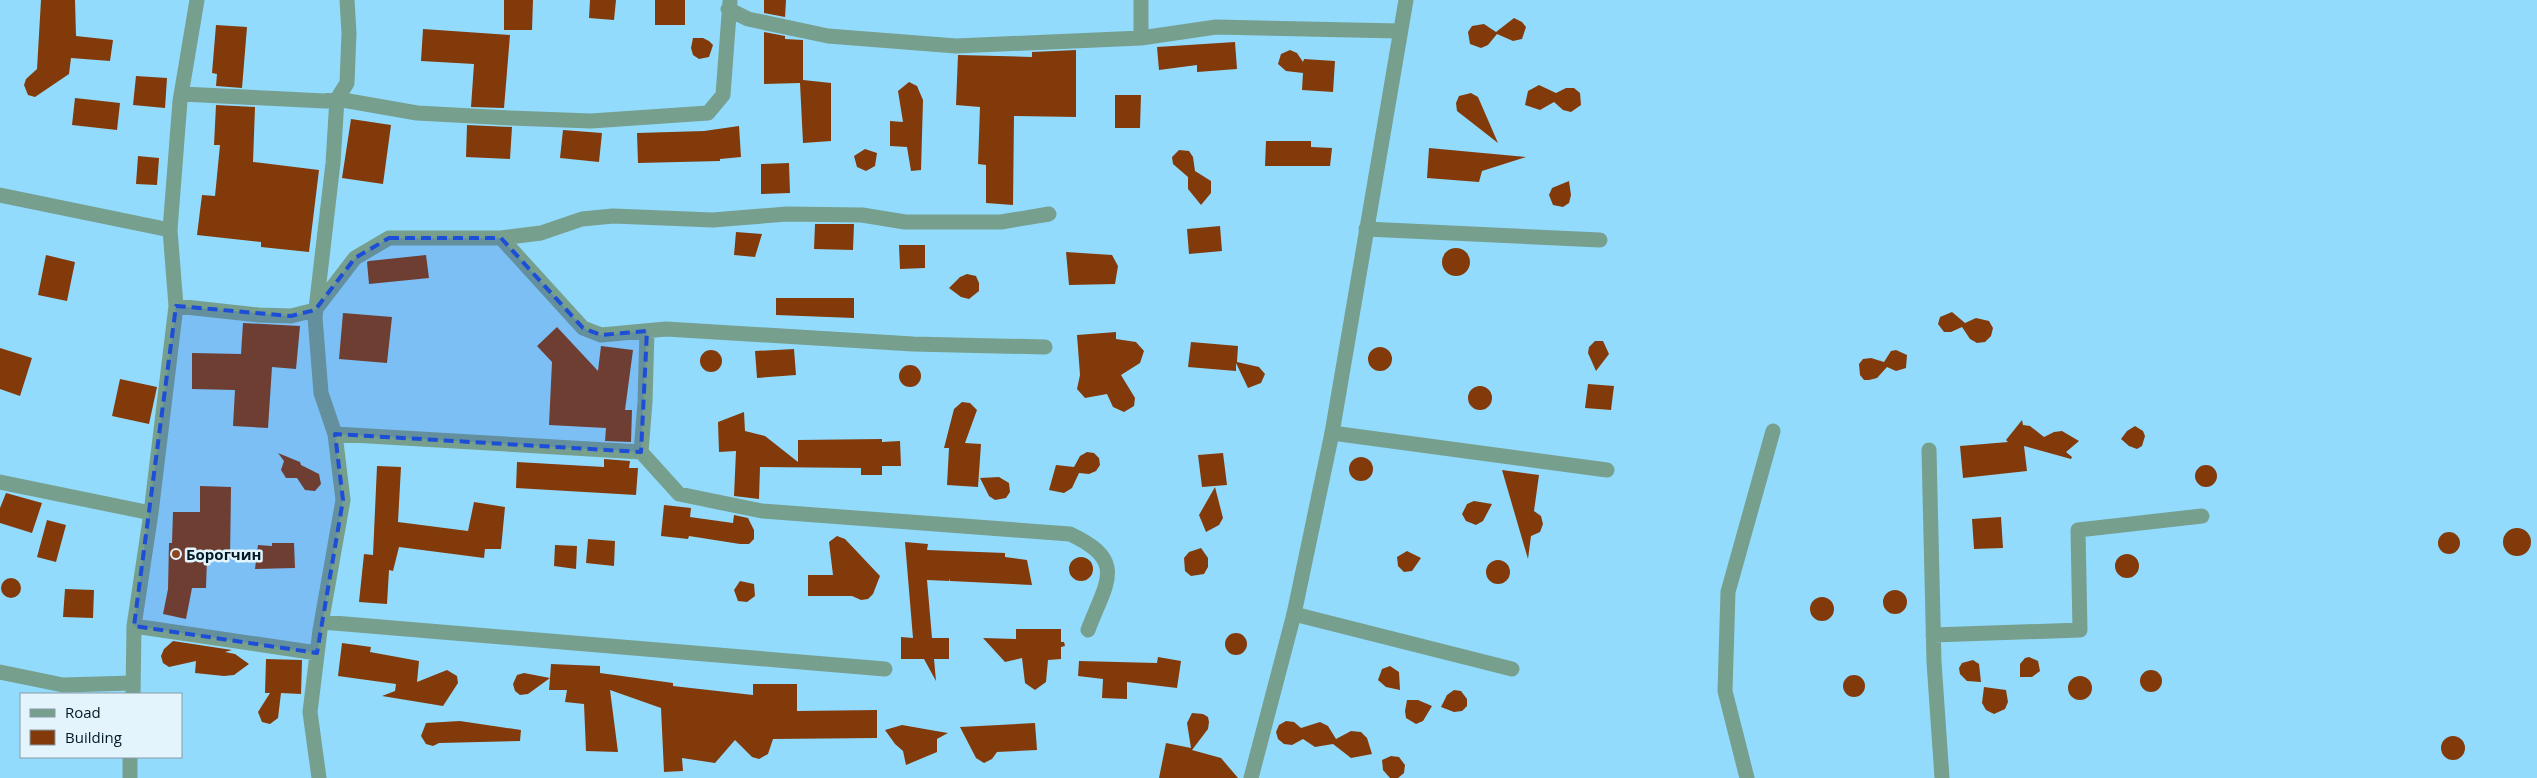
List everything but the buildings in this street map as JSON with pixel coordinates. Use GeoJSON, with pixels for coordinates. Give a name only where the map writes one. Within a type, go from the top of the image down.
{"type":"FeatureCollection","features":[{"type":"Feature","properties":{"kind":"street"},"geometry":{"type":"LineString","coordinates":[[0,672],[63,684],[133,689],[134,626],[151,513],[176,306],[170,230],[182,94],[197,0]]}},
{"type":"Feature","properties":{"kind":"street"},"geometry":{"type":"LineString","coordinates":[[319,778],[310,712],[322,622],[343,500],[335,434],[321,393],[316,310],[333,163],[337,99],[346,83],[349,33],[347,0]]}},
{"type":"Feature","properties":{"kind":"street"},"geometry":{"type":"LineString","coordinates":[[1141,38],[1142,0]]}},
{"type":"Feature","properties":{"kind":"street"},"geometry":{"type":"LineString","coordinates":[[1251,778],[1294,614],[1332,433],[1399,31],[1406,0]]}},
{"type":"Feature","properties":{"kind":"street"},"geometry":{"type":"LineString","coordinates":[[182,94],[325,101],[337,99],[417,113],[591,121],[708,113],[723,95],[729,5]]}},
{"type":"Feature","properties":{"kind":"street"},"geometry":{"type":"LineString","coordinates":[[729,5],[748,18],[828,36],[956,46],[1141,38],[1216,26],[1399,31]]}},
{"type":"Feature","properties":{"kind":"street"},"geometry":{"type":"LineString","coordinates":[[0,195],[170,230]]}},
{"type":"Feature","properties":{"kind":"street"},"geometry":{"type":"LineString","coordinates":[[176,306],[283,316],[316,310],[355,258],[389,238],[501,238],[541,233],[582,219],[614,216],[713,220],[787,214],[862,215],[905,222],[1001,222],[1050,214]]}},
{"type":"Feature","properties":{"kind":"street"},"geometry":{"type":"LineString","coordinates":[[1366,229],[1600,240]]}},
{"type":"Feature","properties":{"kind":"street"},"geometry":{"type":"LineString","coordinates":[[501,238],[583,328],[600,335],[666,329],[913,344],[1045,347]]}},
{"type":"Feature","properties":{"kind":"street"},"geometry":{"type":"LineString","coordinates":[[641,452],[645,402],[647,331]]}},
{"type":"Feature","properties":{"kind":"street"},"geometry":{"type":"LineString","coordinates":[[1746,778],[1725,691],[1728,592],[1773,431]]}},
{"type":"Feature","properties":{"kind":"street"},"geometry":{"type":"LineString","coordinates":[[1332,433],[1608,470]]}},
{"type":"Feature","properties":{"kind":"street"},"geometry":{"type":"LineString","coordinates":[[335,434],[641,452],[679,494],[762,511],[1070,534],[1090,543],[1106,558],[1108,576],[1088,630]]}},
{"type":"Feature","properties":{"kind":"street"},"geometry":{"type":"LineString","coordinates":[[1929,450],[1934,635],[1942,778]]}},
{"type":"Feature","properties":{"kind":"street"},"geometry":{"type":"LineString","coordinates":[[0,482],[151,513]]}},
{"type":"Feature","properties":{"kind":"street"},"geometry":{"type":"LineString","coordinates":[[1934,635],[2080,630],[2078,530],[2202,516]]}},
{"type":"Feature","properties":{"kind":"street"},"geometry":{"type":"LineString","coordinates":[[1294,614],[1512,669]]}},
{"type":"Feature","properties":{"kind":"street"},"geometry":{"type":"LineString","coordinates":[[322,622],[885,669]]}},
{"type":"Feature","properties":{"kind":"street"},"geometry":{"type":"LineString","coordinates":[[134,626],[318,653]]}},
{"type":"Feature","properties":{"kind":"street"},"geometry":{"type":"LineString","coordinates":[[130,758],[130,778]]}},
{"type":"Feature","properties":{"kind":"highlighted area"},"geometry":{"type":"Polygon","coordinates":[[[389,238],[501,238],[583,328],[601,335],[647,331],[641,452],[335,434],[343,500],[317,653],[134,626],[176,306],[291,316],[315,310],[355,258],[389,238]]]}},
{"type":"Feature","properties":{"kind":"place","name":"Борогчин"},"geometry":{"type":"Point","coordinates":[176,554]}}]}
